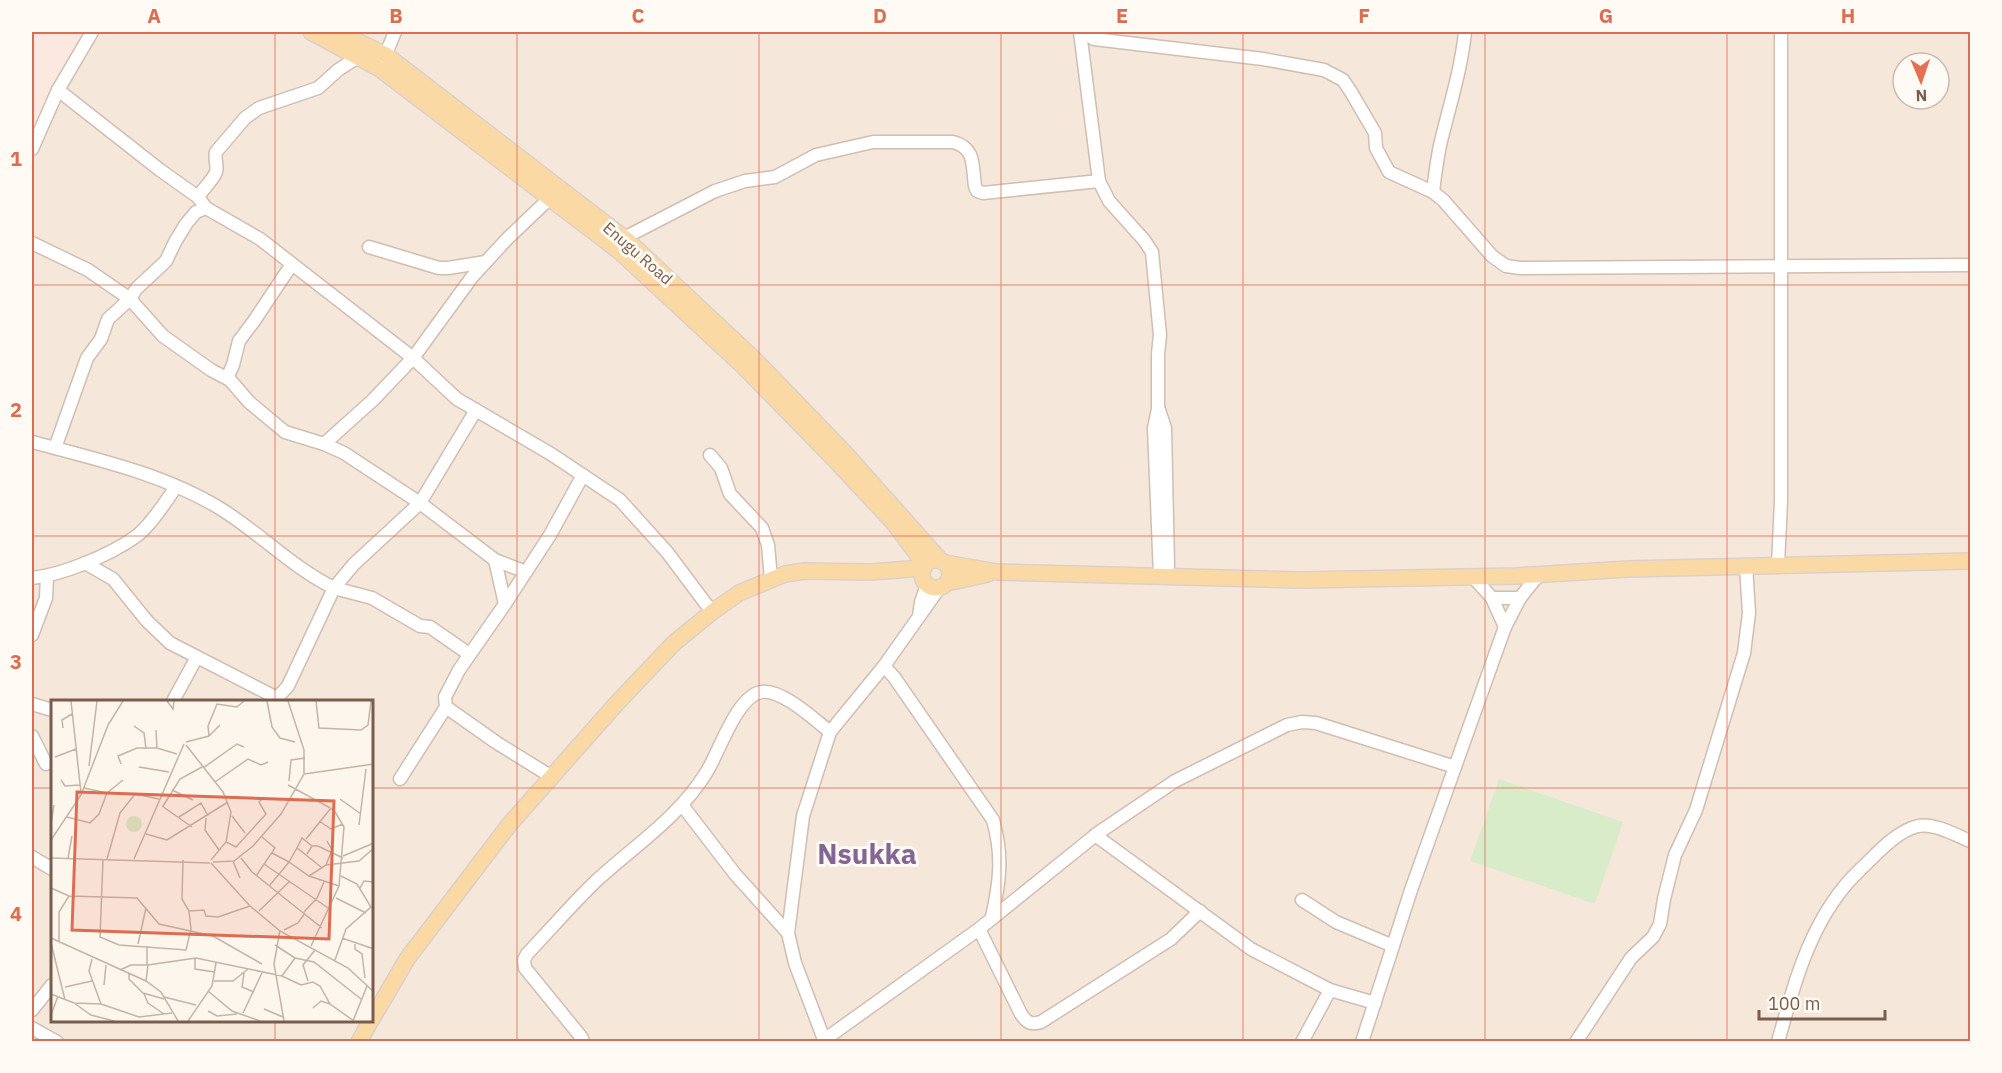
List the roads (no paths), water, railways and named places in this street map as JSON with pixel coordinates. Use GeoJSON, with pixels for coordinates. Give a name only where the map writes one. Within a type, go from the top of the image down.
{"type":"FeatureCollection","features":[{"type":"Feature","properties":{"kind":"main road"},"geometry":{"type":"LineString","coordinates":[[311,32],[358,57],[383,62],[619,251],[744,368],[845,471],[892,522],[931,578]]}},
{"type":"Feature","properties":{"kind":"main road","name":"Enugu Road"},"geometry":{"type":"LineString","coordinates":[[339,32],[624,238],[753,358],[845,453],[943,562]]}},
{"type":"Feature","properties":{"kind":"main road"},"geometry":{"type":"LineString","coordinates":[[887,570],[903,554],[908,542]]}},
{"type":"Feature","properties":{"kind":"main road"},"geometry":{"type":"LineString","coordinates":[[931,578],[932,560],[997,572]]}},
{"type":"Feature","properties":{"kind":"main road"},"geometry":{"type":"LineString","coordinates":[[374,1015],[407,959],[509,825],[617,702],[674,643],[712,612],[738,593],[785,574],[806,571],[871,572],[931,578],[997,572],[1301,580],[1516,576],[1628,569],[1971,561]]}},
{"type":"Feature","properties":{"kind":"main road"},"geometry":{"type":"LineString","coordinates":[[871,572],[887,570],[931,578],[950,573],[943,562]]}},
{"type":"Feature","properties":{"kind":"main road"},"geometry":{"type":"LineString","coordinates":[[359,1041],[370,1022]]}},
{"type":"Feature","properties":{"kind":"street"},"geometry":{"type":"LineString","coordinates":[[32,149],[58,90],[92,32]]}},
{"type":"Feature","properties":{"kind":"street"},"geometry":{"type":"LineString","coordinates":[[383,62],[395,32]]}},
{"type":"Feature","properties":{"kind":"street"},"geometry":{"type":"LineString","coordinates":[[1433,192],[1441,143],[1456,90],[1465,32]]}},
{"type":"Feature","properties":{"kind":"street"},"geometry":{"type":"LineString","coordinates":[[1778,565],[1781,478],[1781,32]]}},
{"type":"Feature","properties":{"kind":"street"},"geometry":{"type":"LineString","coordinates":[[1164,576],[1165,428],[1158,409],[1160,335],[1152,252],[1109,201],[1099,181],[1081,46],[1086,34],[1252,57],[1324,70],[1343,80],[1375,133],[1376,148],[1389,172],[1433,192],[1443,200],[1492,256],[1506,266],[1520,268],[1971,265]]}},
{"type":"Feature","properties":{"kind":"street"},"geometry":{"type":"LineString","coordinates":[[198,197],[216,174],[214,158],[216,152],[245,118],[259,108],[318,88],[338,70],[358,57]]}},
{"type":"Feature","properties":{"kind":"street"},"geometry":{"type":"LineString","coordinates":[[58,90],[198,197],[206,208],[260,239],[413,358],[457,399],[551,454],[620,500],[667,552],[712,612]]}},
{"type":"Feature","properties":{"kind":"street"},"geometry":{"type":"LineString","coordinates":[[624,238],[715,191],[745,182],[775,177],[816,155],[873,142],[952,142],[962,145],[970,153],[977,191],[983,193],[1099,181]]}},
{"type":"Feature","properties":{"kind":"street"},"geometry":{"type":"LineString","coordinates":[[324,444],[373,400],[413,358],[472,277],[550,198]]}},
{"type":"Feature","properties":{"kind":"street"},"geometry":{"type":"LineString","coordinates":[[55,448],[87,358],[101,339],[108,319],[166,261],[186,224],[196,212],[206,208]]}},
{"type":"Feature","properties":{"kind":"street"},"geometry":{"type":"LineString","coordinates":[[32,243],[88,270],[130,299],[163,336],[211,370],[227,378],[249,402],[285,432],[344,453],[420,502],[495,560],[526,572]]}},
{"type":"Feature","properties":{"kind":"street"},"geometry":{"type":"LineString","coordinates":[[369,247],[439,268],[486,262]]}},
{"type":"Feature","properties":{"kind":"street"},"geometry":{"type":"LineString","coordinates":[[227,378],[233,365],[239,340],[292,264]]}},
{"type":"Feature","properties":{"kind":"street"},"geometry":{"type":"LineString","coordinates":[[85,563],[113,579],[147,621],[170,643],[276,699],[288,686],[334,588],[354,564],[420,502],[476,410]]}},
{"type":"Feature","properties":{"kind":"street"},"geometry":{"type":"LineString","coordinates":[[32,442],[125,466],[176,487],[221,509],[314,578],[334,588],[372,598],[420,626],[430,627],[469,654]]}},
{"type":"Feature","properties":{"kind":"street"},"geometry":{"type":"LineString","coordinates":[[710,455],[721,468],[730,494],[762,528],[768,545],[771,579]]}},
{"type":"Feature","properties":{"kind":"street"},"geometry":{"type":"LineString","coordinates":[[400,779],[446,707],[445,697],[469,654],[550,535],[583,475]]}},
{"type":"Feature","properties":{"kind":"street"},"geometry":{"type":"LineString","coordinates":[[32,578],[46,576],[85,563],[136,537],[176,487]]}},
{"type":"Feature","properties":{"kind":"street"},"geometry":{"type":"LineString","coordinates":[[495,560],[505,604]]}},
{"type":"Feature","properties":{"kind":"street"},"geometry":{"type":"LineString","coordinates":[[1576,1041],[1631,958],[1653,937],[1660,924],[1674,855],[1696,810],[1744,653],[1749,613],[1746,566]]}},
{"type":"Feature","properties":{"kind":"street"},"geometry":{"type":"LineString","coordinates":[[1362,1041],[1505,627],[1520,598],[1539,574]]}},
{"type":"Feature","properties":{"kind":"street"},"geometry":{"type":"LineString","coordinates":[[32,636],[46,598],[46,576]]}},
{"type":"Feature","properties":{"kind":"street"},"geometry":{"type":"LineString","coordinates":[[1492,598],[1497,576]]}},
{"type":"Feature","properties":{"kind":"street"},"geometry":{"type":"LineString","coordinates":[[1516,576],[1520,598]]}},
{"type":"Feature","properties":{"kind":"street"},"geometry":{"type":"LineString","coordinates":[[1473,577],[1492,598],[1505,627]]}},
{"type":"Feature","properties":{"kind":"street"},"geometry":{"type":"LineString","coordinates":[[931,578],[921,602],[919,615],[884,666],[830,732],[803,816],[788,933],[795,963],[825,1041],[979,929],[1095,835],[1175,781],[1287,725],[1302,722],[1316,723],[1455,767]]}},
{"type":"Feature","properties":{"kind":"street"},"geometry":{"type":"LineString","coordinates":[[1492,598],[1520,598]]}},
{"type":"Feature","properties":{"kind":"street"},"geometry":{"type":"LineString","coordinates":[[174,700],[197,657]]}},
{"type":"Feature","properties":{"kind":"street"},"geometry":{"type":"LineString","coordinates":[[884,666],[993,819],[999,841],[1000,882],[992,917]]}},
{"type":"Feature","properties":{"kind":"street"},"geometry":{"type":"LineString","coordinates":[[583,1041],[525,968],[524,960],[527,954],[595,882],[682,805],[706,773],[740,708],[752,695],[763,692],[775,693],[830,732]]}},
{"type":"Feature","properties":{"kind":"street"},"geometry":{"type":"LineString","coordinates":[[32,704],[51,710]]}},
{"type":"Feature","properties":{"kind":"street"},"geometry":{"type":"LineString","coordinates":[[446,707],[496,744],[552,777]]}},
{"type":"Feature","properties":{"kind":"street"},"geometry":{"type":"LineString","coordinates":[[32,736],[46,764]]}},
{"type":"Feature","properties":{"kind":"street"},"geometry":{"type":"LineString","coordinates":[[682,805],[735,874],[788,933]]}},
{"type":"Feature","properties":{"kind":"street"},"geometry":{"type":"LineString","coordinates":[[1778,1041],[1803,958],[1827,911],[1845,886],[1881,849],[1919,826],[1928,826],[1971,841]]}},
{"type":"Feature","properties":{"kind":"street"},"geometry":{"type":"LineString","coordinates":[[1095,835],[1251,949],[1329,990],[1375,1002]]}},
{"type":"Feature","properties":{"kind":"street"},"geometry":{"type":"LineString","coordinates":[[32,857],[51,868]]}},
{"type":"Feature","properties":{"kind":"street"},"geometry":{"type":"LineString","coordinates":[[1000,882],[1015,898]]}},
{"type":"Feature","properties":{"kind":"street"},"geometry":{"type":"LineString","coordinates":[[1302,900],[1336,922],[1393,946]]}},
{"type":"Feature","properties":{"kind":"street"},"geometry":{"type":"LineString","coordinates":[[979,929],[1021,1014],[1026,1022],[1033,1024],[1041,1023],[1171,939],[1200,912]]}},
{"type":"Feature","properties":{"kind":"street"},"geometry":{"type":"LineString","coordinates":[[32,1010],[51,986]]}},
{"type":"Feature","properties":{"kind":"street"},"geometry":{"type":"LineString","coordinates":[[1302,1041],[1329,990]]}},
{"type":"Feature","properties":{"kind":"street"},"geometry":{"type":"LineString","coordinates":[[32,1028],[57,1041]]}},
{"type":"Feature","properties":{"kind":"district","name":"Nsukka"},"geometry":{"type":"Point","coordinates":[867,853]}}]}
